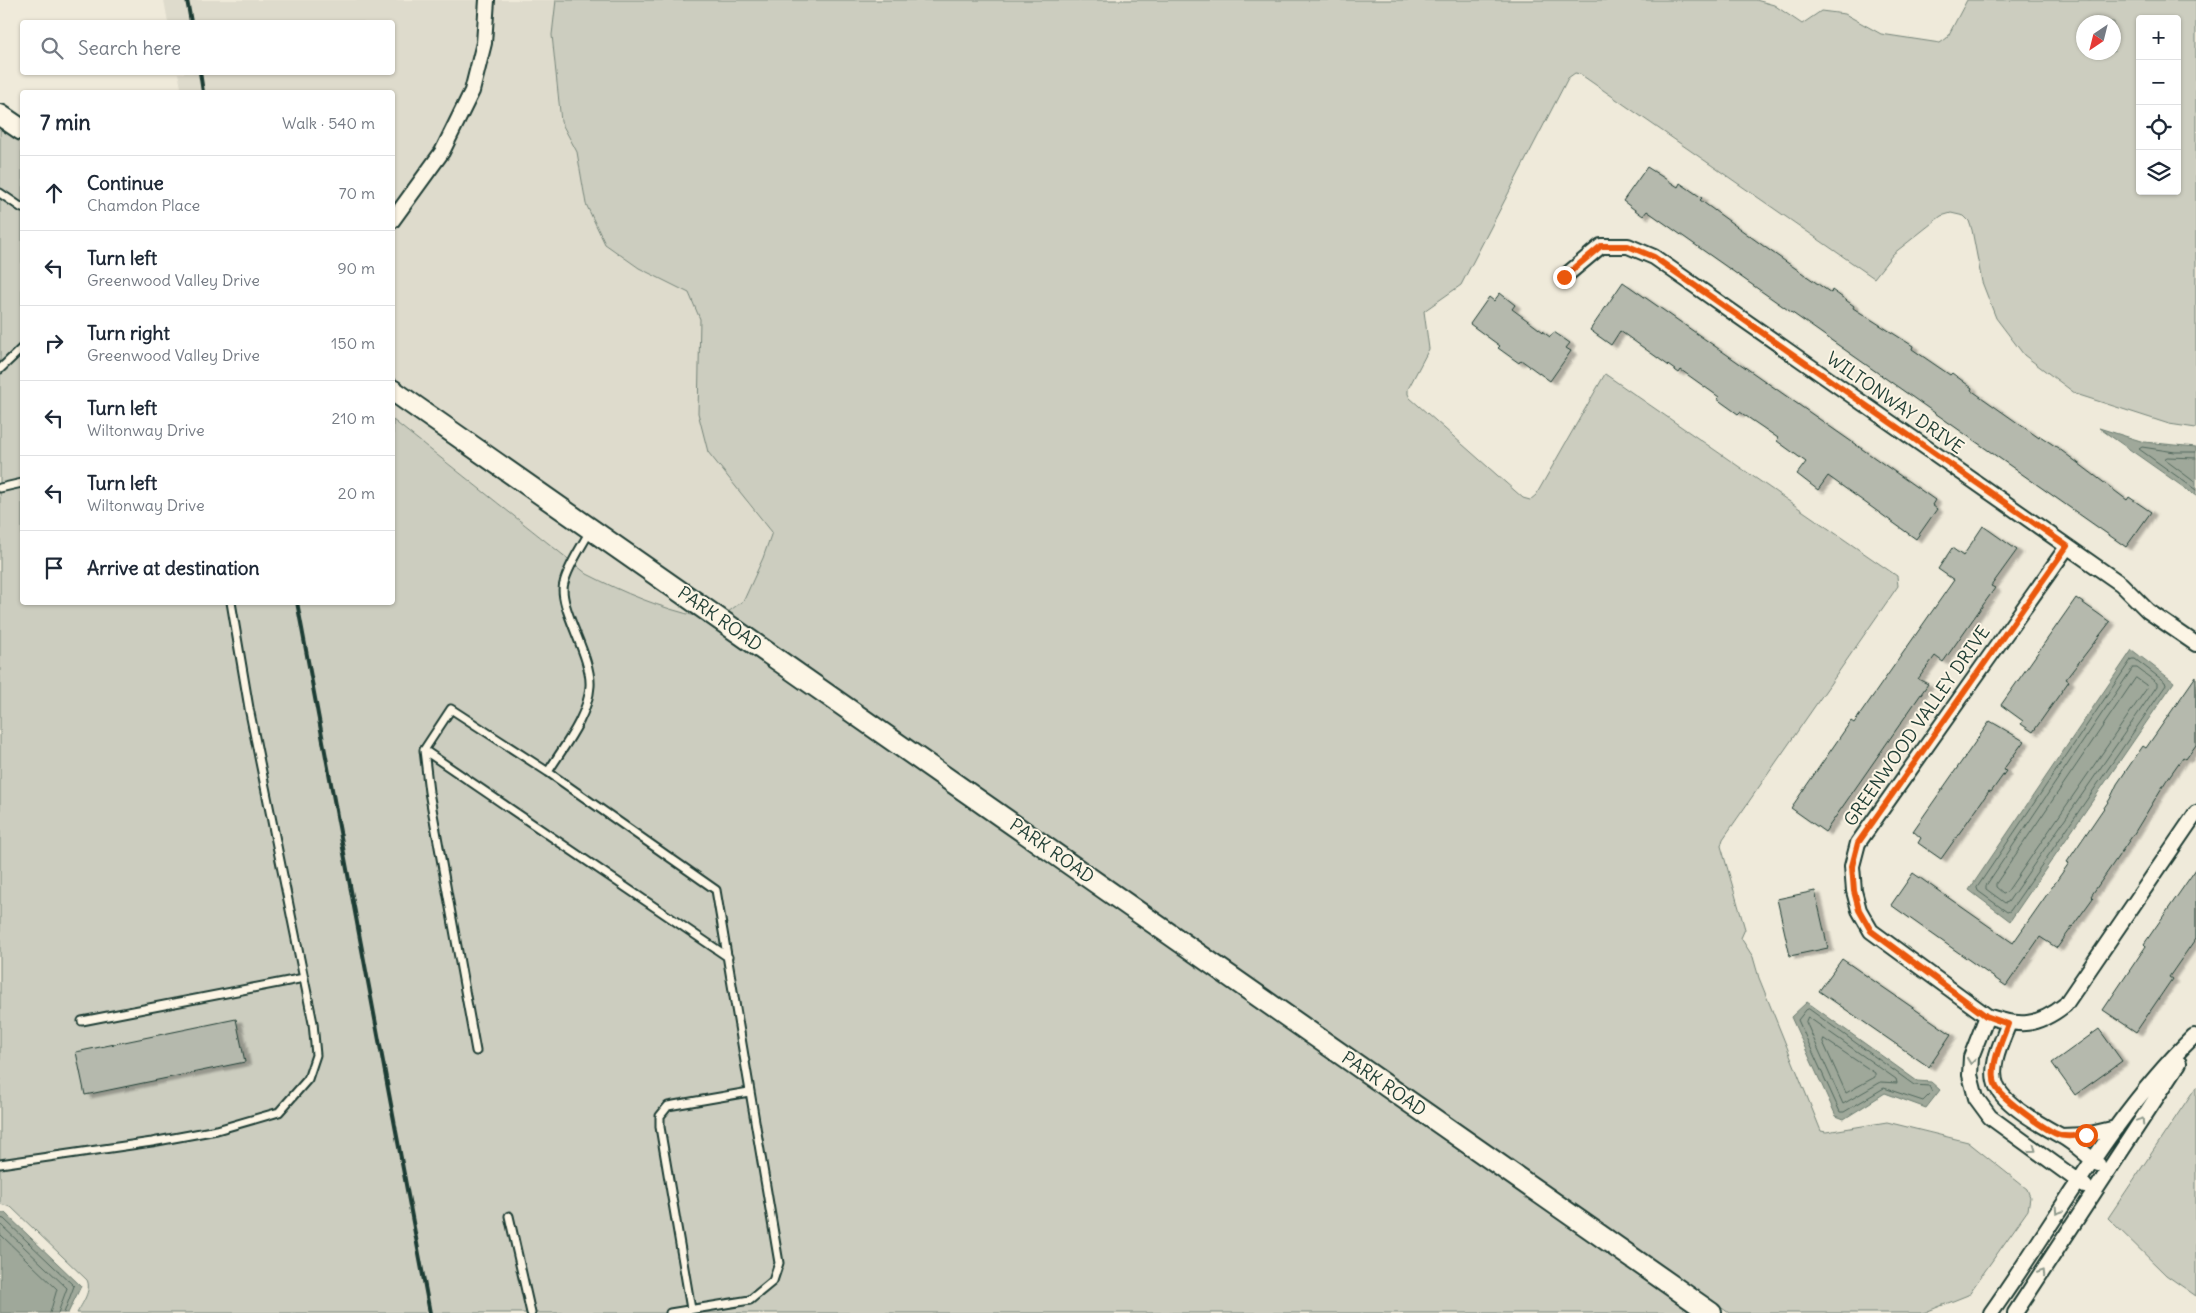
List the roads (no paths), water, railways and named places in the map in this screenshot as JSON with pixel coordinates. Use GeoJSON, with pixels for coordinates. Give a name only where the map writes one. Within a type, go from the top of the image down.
{"type":"FeatureCollection","features":[{"type":"Feature","properties":{"kind":"street"},"geometry":{"type":"LineString","coordinates":[[395,217],[442,152],[472,92],[484,43],[487,0]]}},
{"type":"Feature","properties":{"kind":"street"},"geometry":{"type":"LineString","coordinates":[[0,115],[20,129]]}},
{"type":"Feature","properties":{"kind":"street","name":"WILTONWAY DRIVE"},"geometry":{"type":"LineString","coordinates":[[1564,277],[1601,246],[1628,246],[1654,257],[2121,584],[2148,611],[2196,644]]}},
{"type":"Feature","properties":{"kind":"street","name":"PARK ROAD"},"geometry":{"type":"LineString","coordinates":[[395,392],[1711,1313]]}},
{"type":"Feature","properties":{"kind":"street","name":"GREENWOOD VALLEY DRIVE"},"geometry":{"type":"LineString","coordinates":[[2067,546],[1858,843],[1852,866],[1854,891],[1859,910],[1871,931],[1986,1016],[2008,1024],[2031,1024],[2050,1017],[2065,1005],[2196,813]]}},
{"type":"Feature","properties":{"kind":"street"},"geometry":{"type":"LineString","coordinates":[[1986,1016],[1970,1057],[1970,1075],[1976,1098],[1990,1117],[2094,1192]]}},
{"type":"Feature","properties":{"kind":"street"},"geometry":{"type":"LineString","coordinates":[[2008,1024],[1997,1054],[1996,1086],[2008,1102],[2061,1136],[2108,1171]]}},
{"type":"Feature","properties":{"kind":"street"},"geometry":{"type":"LineString","coordinates":[[1991,1313],[2092,1159],[2195,1034]]}},
{"type":"Feature","properties":{"kind":"street"},"geometry":{"type":"LineString","coordinates":[[2015,1313],[2186,1052],[2195,1034]]}},
{"type":"Feature","properties":{"kind":"street"},"geometry":{"type":"LineString","coordinates":[[2010,1131],[2023,1111]]}},
{"type":"Feature","properties":{"kind":"street"},"geometry":{"type":"LineString","coordinates":[[2061,1136],[2086,1135],[2116,1128]]}},
{"type":"Feature","properties":{"kind":"lane"},"geometry":{"type":"LineString","coordinates":[[0,193],[20,207]]}},
{"type":"Feature","properties":{"kind":"lane"},"geometry":{"type":"LineString","coordinates":[[0,369],[20,350]]}},
{"type":"Feature","properties":{"kind":"lane"},"geometry":{"type":"LineString","coordinates":[[0,488],[20,483]]}},
{"type":"Feature","properties":{"kind":"lane"},"geometry":{"type":"LineString","coordinates":[[548,772],[578,723],[586,704],[590,686],[589,668],[564,598],[564,583],[591,528]]}},
{"type":"Feature","properties":{"kind":"lane"},"geometry":{"type":"LineString","coordinates":[[0,1164],[152,1142],[217,1130],[280,1112],[308,1079],[316,1055],[313,1023],[249,708],[232,605]]}},
{"type":"Feature","properties":{"kind":"lane"},"geometry":{"type":"LineString","coordinates":[[476,1051],[429,792],[424,750],[451,709],[548,772],[716,890],[779,1263],[773,1281],[750,1300],[670,1313]]}},
{"type":"Feature","properties":{"kind":"lane"},"geometry":{"type":"LineString","coordinates":[[424,750],[728,957]]}},
{"type":"Feature","properties":{"kind":"lane"},"geometry":{"type":"LineString","coordinates":[[82,1021],[304,978]]}},
{"type":"Feature","properties":{"kind":"lane"},"geometry":{"type":"LineString","coordinates":[[691,1310],[660,1127],[660,1116],[668,1106],[749,1092]]}},
{"type":"Feature","properties":{"kind":"lane"},"geometry":{"type":"LineString","coordinates":[[509,1216],[531,1313]]}},
{"type":"Feature","properties":{"kind":"water"},"geometry":{"type":"Polygon","coordinates":[[[2099,428],[2144,442],[2196,447],[2196,496],[2099,428]]]}},
{"type":"Feature","properties":{"kind":"water"},"geometry":{"type":"Polygon","coordinates":[[[2132,650],[2174,682],[2010,921],[1969,890],[2132,650]]]}},
{"type":"Feature","properties":{"kind":"water"},"geometry":{"type":"Polygon","coordinates":[[[1807,1002],[1917,1081],[1931,1082],[1940,1090],[1926,1108],[1885,1093],[1844,1119],[1836,1116],[1791,1017],[1807,1002]]]}},
{"type":"Feature","properties":{"kind":"water"},"geometry":{"type":"Polygon","coordinates":[[[0,1213],[5,1213],[81,1286],[68,1313],[0,1313],[0,1213]]]}},
{"type":"Feature","properties":{"kind":"railway"},"geometry":{"type":"LineString","coordinates":[[187,0],[191,20]]}},
{"type":"Feature","properties":{"kind":"railway"},"geometry":{"type":"LineString","coordinates":[[200,75],[203,90]]}},
{"type":"Feature","properties":{"kind":"railway"},"geometry":{"type":"LineString","coordinates":[[298,605],[430,1313]]}}]}
